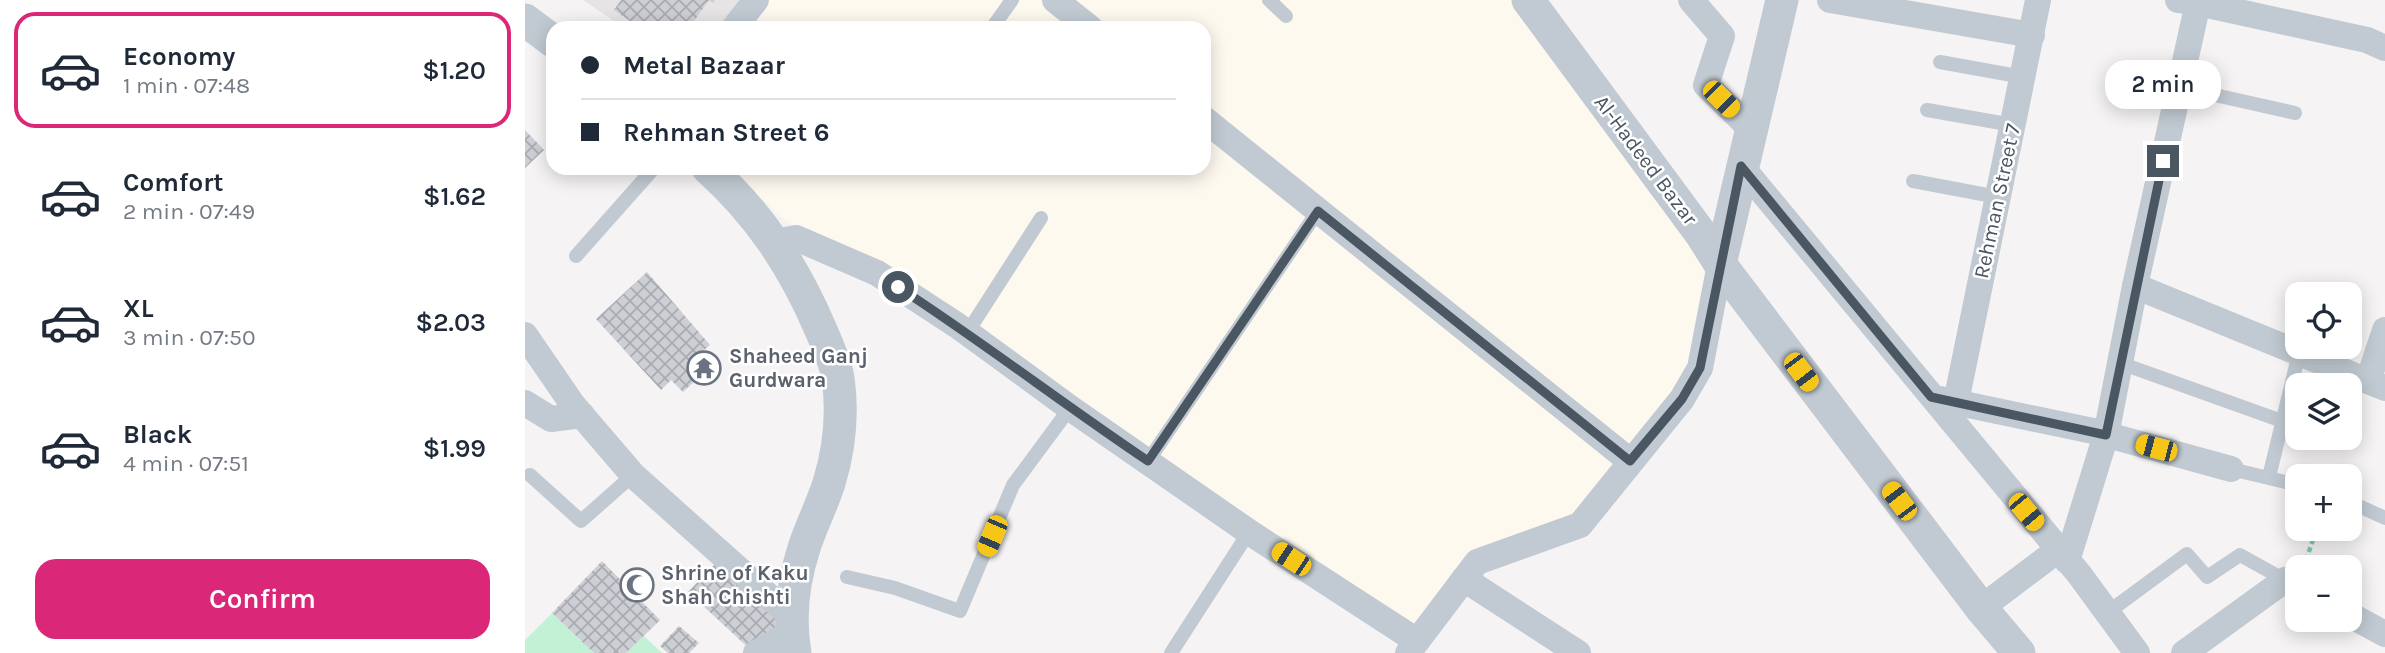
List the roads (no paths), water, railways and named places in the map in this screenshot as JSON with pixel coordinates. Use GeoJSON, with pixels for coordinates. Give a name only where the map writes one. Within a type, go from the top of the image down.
{"type":"FeatureCollection","features":[{"type":"Feature","properties":{"kind":"street"},"geometry":{"type":"LineString","coordinates":[[740,21],[756,0]]}},
{"type":"Feature","properties":{"kind":"street"},"geometry":{"type":"LineString","coordinates":[[1055,0],[1081,21]]}},
{"type":"Feature","properties":{"kind":"street","name":"Al-Hadeed Bazar"},"geometry":{"type":"LineString","coordinates":[[1528,0],[1701,234],[1720,264],[1981,608],[2019,653]]}},
{"type":"Feature","properties":{"kind":"street"},"geometry":{"type":"LineString","coordinates":[[1691,0],[1722,37],[1706,85],[1750,128]]}},
{"type":"Feature","properties":{"kind":"street"},"geometry":{"type":"LineString","coordinates":[[775,242],[796,237],[877,273],[967,333],[1412,647],[1477,562],[1580,525],[1682,399],[1700,368],[1741,166],[1782,0]]}},
{"type":"Feature","properties":{"kind":"street"},"geometry":{"type":"LineString","coordinates":[[1830,0],[2032,36]]}},
{"type":"Feature","properties":{"kind":"street","name":"Rehman Street 7"},"geometry":{"type":"LineString","coordinates":[[1944,399],[1998,197],[2038,0]]}},
{"type":"Feature","properties":{"kind":"street"},"geometry":{"type":"LineString","coordinates":[[1981,608],[2063,556],[2106,435],[2135,286],[2179,87],[2188,2],[2367,40],[2385,48]]}},
{"type":"Feature","properties":{"kind":"street"},"geometry":{"type":"LineString","coordinates":[[525,20],[546,36]]}},
{"type":"Feature","properties":{"kind":"street"},"geometry":{"type":"LineString","coordinates":[[1211,125],[1630,461]]}},
{"type":"Feature","properties":{"kind":"street"},"geometry":{"type":"LineString","coordinates":[[1741,166],[1944,399],[2137,653]]}},
{"type":"Feature","properties":{"kind":"street"},"geometry":{"type":"LineString","coordinates":[[716,175],[734,191],[775,242],[828,346],[838,377],[838,448],[828,485],[804,548],[794,588],[792,635]]}},
{"type":"Feature","properties":{"kind":"street"},"geometry":{"type":"LineString","coordinates":[[2135,286],[2285,347]]}},
{"type":"Feature","properties":{"kind":"street"},"geometry":{"type":"LineString","coordinates":[[2313,359],[2376,385],[2385,330]]}},
{"type":"Feature","properties":{"kind":"street"},"geometry":{"type":"LineString","coordinates":[[525,335],[582,415],[633,475],[792,635]]}},
{"type":"Feature","properties":{"kind":"street"},"geometry":{"type":"LineString","coordinates":[[1944,399],[2106,435],[2231,468]]}},
{"type":"Feature","properties":{"kind":"street"},"geometry":{"type":"LineString","coordinates":[[525,402],[551,419],[582,415]]}},
{"type":"Feature","properties":{"kind":"street"},"geometry":{"type":"LineString","coordinates":[[1464,579],[1578,653]]}},
{"type":"Feature","properties":{"kind":"street"},"geometry":{"type":"LineString","coordinates":[[2184,653],[2285,585]]}},
{"type":"Feature","properties":{"kind":"street"},"geometry":{"type":"LineString","coordinates":[[2362,622],[2385,634]]}},
{"type":"Feature","properties":{"kind":"street"},"geometry":{"type":"LineString","coordinates":[[756,653],[792,635]]}},
{"type":"Feature","properties":{"kind":"lane"},"geometry":{"type":"LineString","coordinates":[[997,21],[1012,0]]}},
{"type":"Feature","properties":{"kind":"lane"},"geometry":{"type":"LineString","coordinates":[[1269,0],[1286,16]]}},
{"type":"Feature","properties":{"kind":"lane"},"geometry":{"type":"LineString","coordinates":[[1940,62],[2022,77]]}},
{"type":"Feature","properties":{"kind":"lane"},"geometry":{"type":"LineString","coordinates":[[2179,87],[2295,113]]}},
{"type":"Feature","properties":{"kind":"lane"},"geometry":{"type":"LineString","coordinates":[[1927,110],[2013,125]]}},
{"type":"Feature","properties":{"kind":"lane"},"geometry":{"type":"LineString","coordinates":[[576,256],[648,175]]}},
{"type":"Feature","properties":{"kind":"lane"},"geometry":{"type":"LineString","coordinates":[[1913,181],[1998,197]]}},
{"type":"Feature","properties":{"kind":"lane"},"geometry":{"type":"LineString","coordinates":[[1148,461],[1318,211]]}},
{"type":"Feature","properties":{"kind":"lane"},"geometry":{"type":"LineString","coordinates":[[967,333],[1041,218]]}},
{"type":"Feature","properties":{"kind":"lane"},"geometry":{"type":"LineString","coordinates":[[2269,477],[2298,359]]}},
{"type":"Feature","properties":{"kind":"lane"},"geometry":{"type":"LineString","coordinates":[[2120,363],[2282,421]]}},
{"type":"Feature","properties":{"kind":"lane"},"geometry":{"type":"LineString","coordinates":[[847,577],[895,588],[960,611],[1013,485],[1070,408]]}},
{"type":"Feature","properties":{"kind":"lane"},"geometry":{"type":"LineString","coordinates":[[2231,468],[2285,481]]}},
{"type":"Feature","properties":{"kind":"lane"},"geometry":{"type":"LineString","coordinates":[[530,475],[581,521],[633,475]]}},
{"type":"Feature","properties":{"kind":"lane"},"geometry":{"type":"LineString","coordinates":[[2362,507],[2385,518]]}},
{"type":"Feature","properties":{"kind":"lane"},"geometry":{"type":"LineString","coordinates":[[1171,653],[1249,532]]}},
{"type":"Feature","properties":{"kind":"lane"},"geometry":{"type":"LineString","coordinates":[[2107,613],[2187,554],[2207,577],[2240,555],[2285,574]]}},
{"type":"Feature","properties":{"kind":"place","name":"Shaheed Ganj Gurdwara"},"geometry":{"type":"Point","coordinates":[704,368]}},
{"type":"Feature","properties":{"kind":"place","name":"Shrine of Kaku Shah Chishti"},"geometry":{"type":"Point","coordinates":[637,585]}}]}
